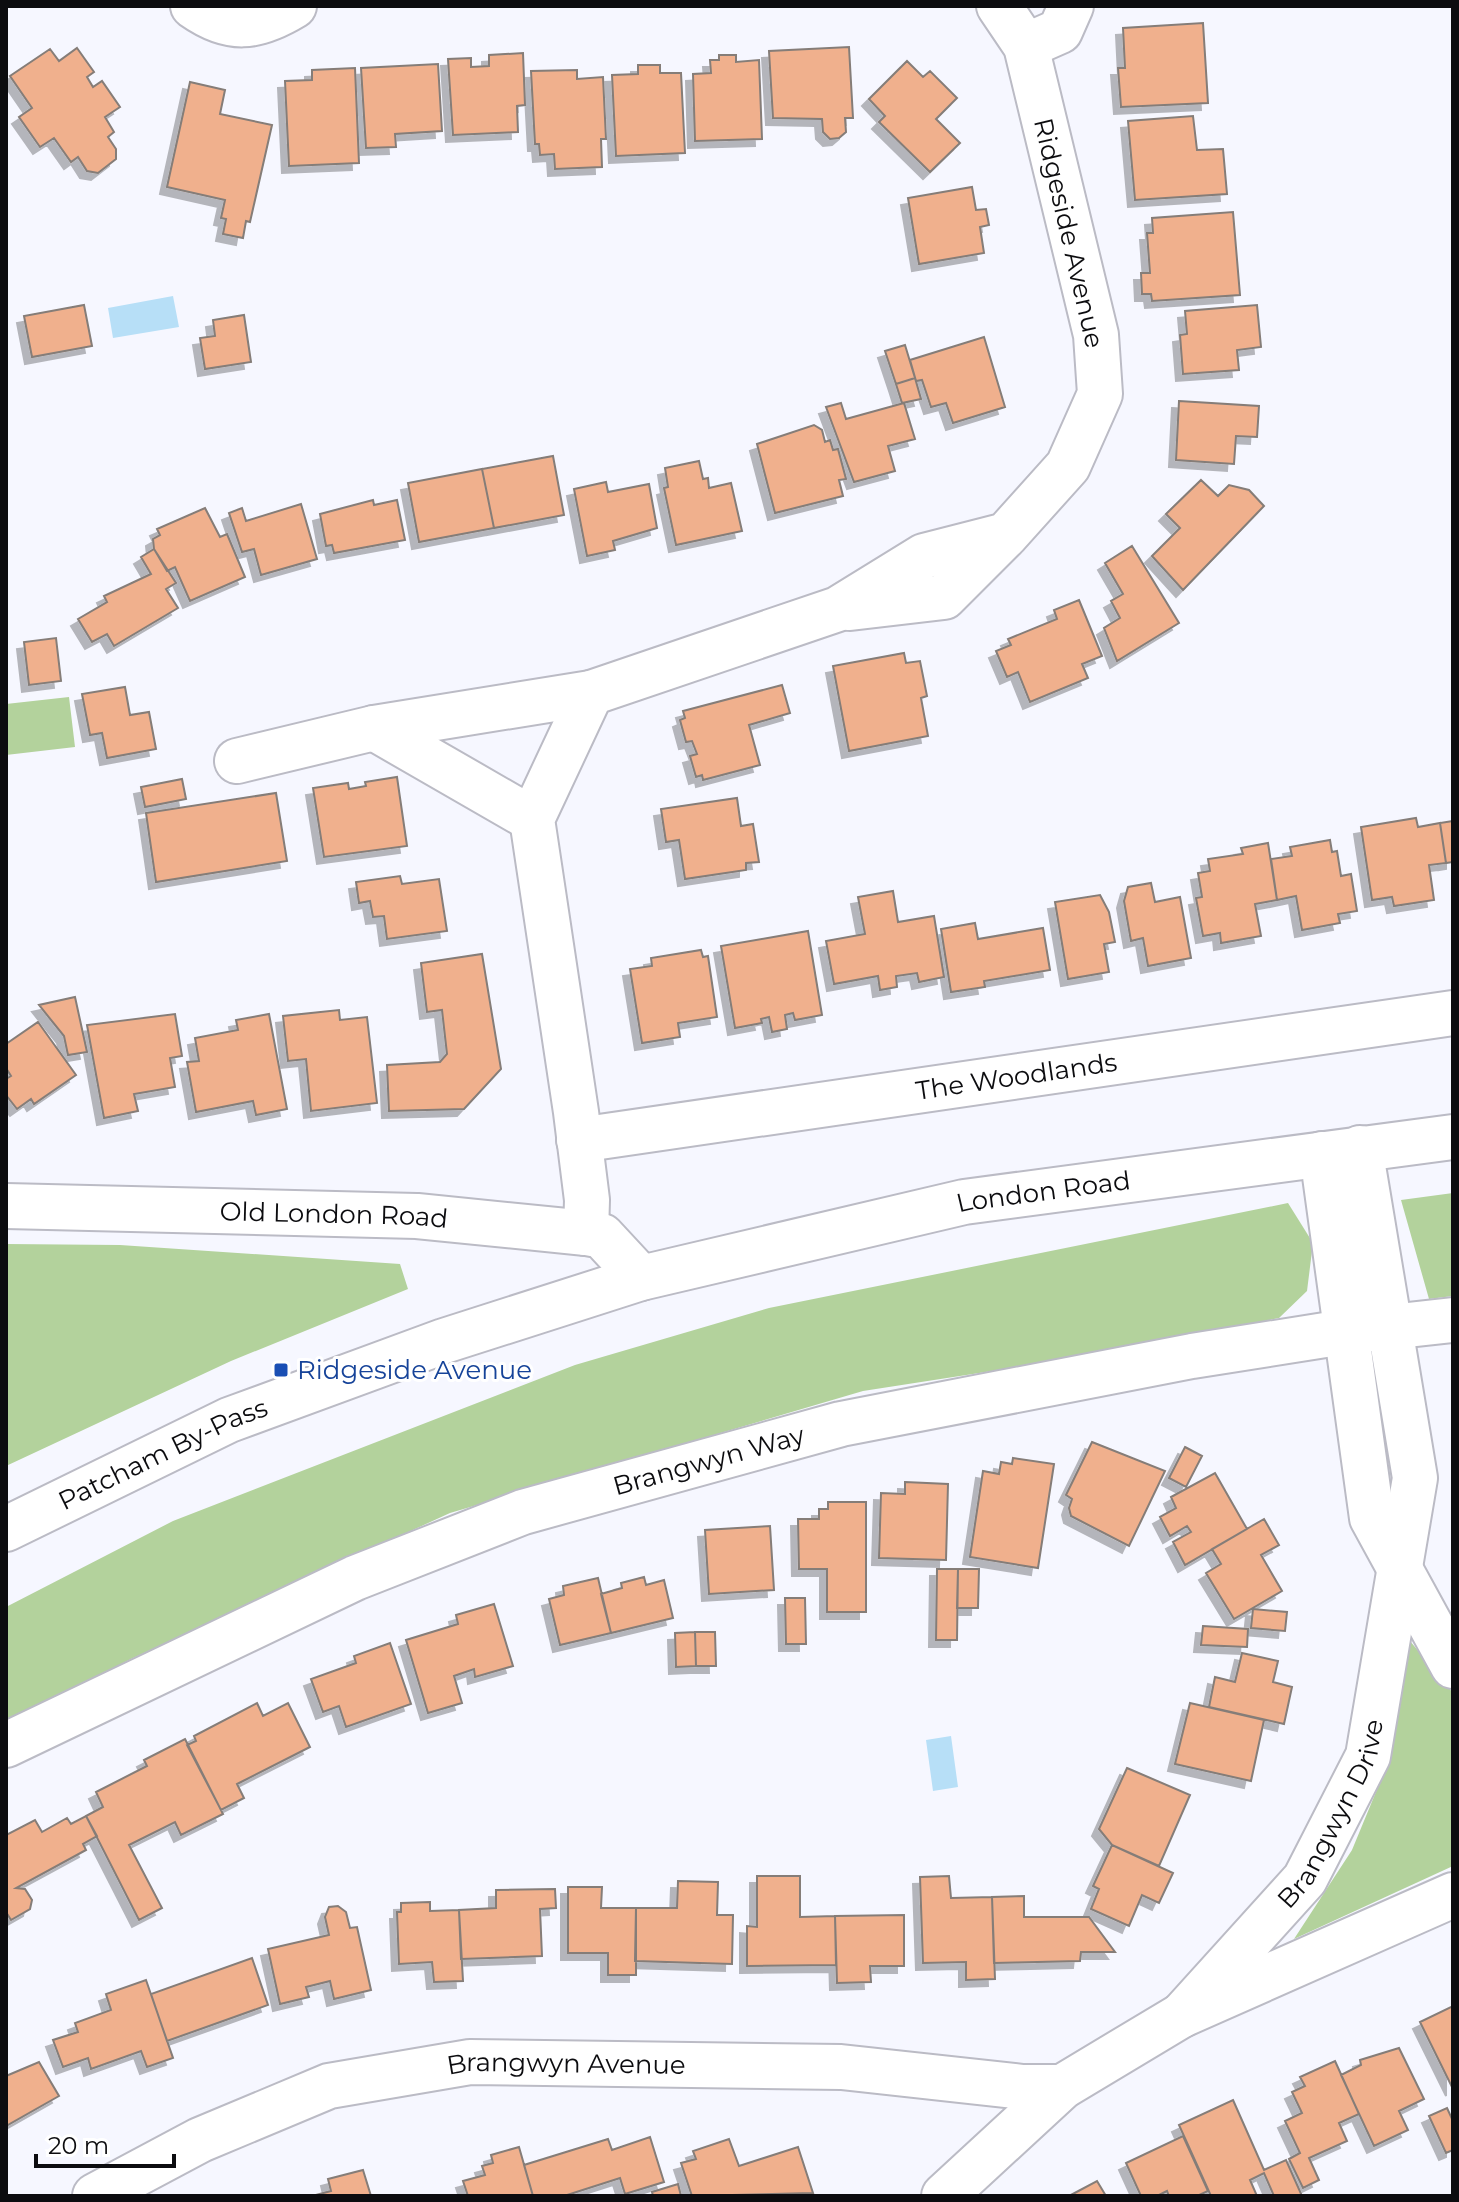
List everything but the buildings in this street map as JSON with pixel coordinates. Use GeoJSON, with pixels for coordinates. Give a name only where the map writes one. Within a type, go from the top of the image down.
{"type":"FeatureCollection","features":[{"type":"Feature","properties":{"kind":"main road"},"geometry":{"type":"LineString","coordinates":[[193,6],[218,23],[257,25],[294,6]]}},
{"type":"Feature","properties":{"kind":"main road","name":"Ridgeside Avenue"},"geometry":{"type":"LineString","coordinates":[[237,761],[374,728],[591,693],[838,609],[944,597],[1006,535],[1068,466],[1100,394],[1096,335],[1026,46],[999,6]]}},
{"type":"Feature","properties":{"kind":"main road"},"geometry":{"type":"LineString","coordinates":[[1026,46],[1060,31],[1071,6]]}},
{"type":"Feature","properties":{"kind":"main road"},"geometry":{"type":"LineString","coordinates":[[586,1233],[587,1200],[532,819],[591,693]]}},
{"type":"Feature","properties":{"kind":"main road"},"geometry":{"type":"LineString","coordinates":[[374,728],[532,819]]}},
{"type":"Feature","properties":{"kind":"main road","name":"The Woodlands"},"geometry":{"type":"LineString","coordinates":[[579,1140],[1453,1013]]}},
{"type":"Feature","properties":{"kind":"main road","name":"London Road"},"geometry":{"type":"LineString","coordinates":[[641,1278],[964,1202],[1453,1137]]}},
{"type":"Feature","properties":{"kind":"main road"},"geometry":{"type":"LineString","coordinates":[[1341,1151],[1344,1332],[1372,1518],[1453,1666]]}},
{"type":"Feature","properties":{"kind":"main road","name":"Brangwyn Drive"},"geometry":{"type":"LineString","coordinates":[[1182,2015],[1305,1879],[1368,1756],[1415,1478],[1392,1327],[1341,1151]]}},
{"type":"Feature","properties":{"kind":"main road","name":"Old London Road"},"geometry":{"type":"LineString","coordinates":[[6,1206],[417,1216],[586,1233],[602,1236],[641,1278]]}},
{"type":"Feature","properties":{"kind":"main road","name":"Patcham By-Pass"},"geometry":{"type":"LineString","coordinates":[[6,1529],[229,1420],[444,1341],[641,1278]]}},
{"type":"Feature","properties":{"kind":"main road","name":"Brangwyn Way"},"geometry":{"type":"LineString","coordinates":[[6,1745],[355,1578],[523,1512],[841,1424],[1192,1356],[1344,1332],[1453,1320]]}},
{"type":"Feature","properties":{"kind":"main road","name":"Brangwyn Drive"},"geometry":{"type":"LineString","coordinates":[[944,2196],[1062,2087],[1182,2015],[1453,1895]]}},
{"type":"Feature","properties":{"kind":"main road","name":"Brangwyn Avenue"},"geometry":{"type":"LineString","coordinates":[[95,2196],[200,2140],[329,2086],[470,2062],[841,2067],[1023,2087],[1062,2087]]}},
{"type":"Feature","properties":{"kind":"green space"},"geometry":{"type":"Polygon","coordinates":[[[69,697],[75,747],[6,755],[6,704],[69,697]]]}},
{"type":"Feature","properties":{"kind":"green space"},"geometry":{"type":"Polygon","coordinates":[[[1453,1193],[1453,1296],[1429,1299],[1401,1200],[1453,1193]]]}},
{"type":"Feature","properties":{"kind":"green space"},"geometry":{"type":"Polygon","coordinates":[[[1288,1203],[1313,1243],[1307,1291],[1279,1318],[1109,1353],[863,1391],[450,1513],[131,1659],[6,1726],[6,1607],[173,1521],[575,1365],[769,1308],[1288,1203]]]}},
{"type":"Feature","properties":{"kind":"green space"},"geometry":{"type":"Polygon","coordinates":[[[6,1244],[120,1245],[400,1264],[408,1289],[231,1361],[6,1466],[6,1244]]]}},
{"type":"Feature","properties":{"kind":"green space"},"geometry":{"type":"Polygon","coordinates":[[[1410,1641],[1453,1693],[1453,1866],[1294,1939],[1352,1850],[1390,1758],[1410,1641]]]}},
{"type":"Feature","properties":{"kind":"water"},"geometry":{"type":"Polygon","coordinates":[[[173,296],[179,327],[113,338],[108,308],[173,296]]]}},
{"type":"Feature","properties":{"kind":"water"},"geometry":{"type":"Polygon","coordinates":[[[951,1736],[958,1787],[933,1791],[926,1740],[951,1736]]]}},
{"type":"Feature","properties":{"kind":"place","name":"Ridgeside Avenue"},"geometry":{"type":"Point","coordinates":[281,1370]}}]}
